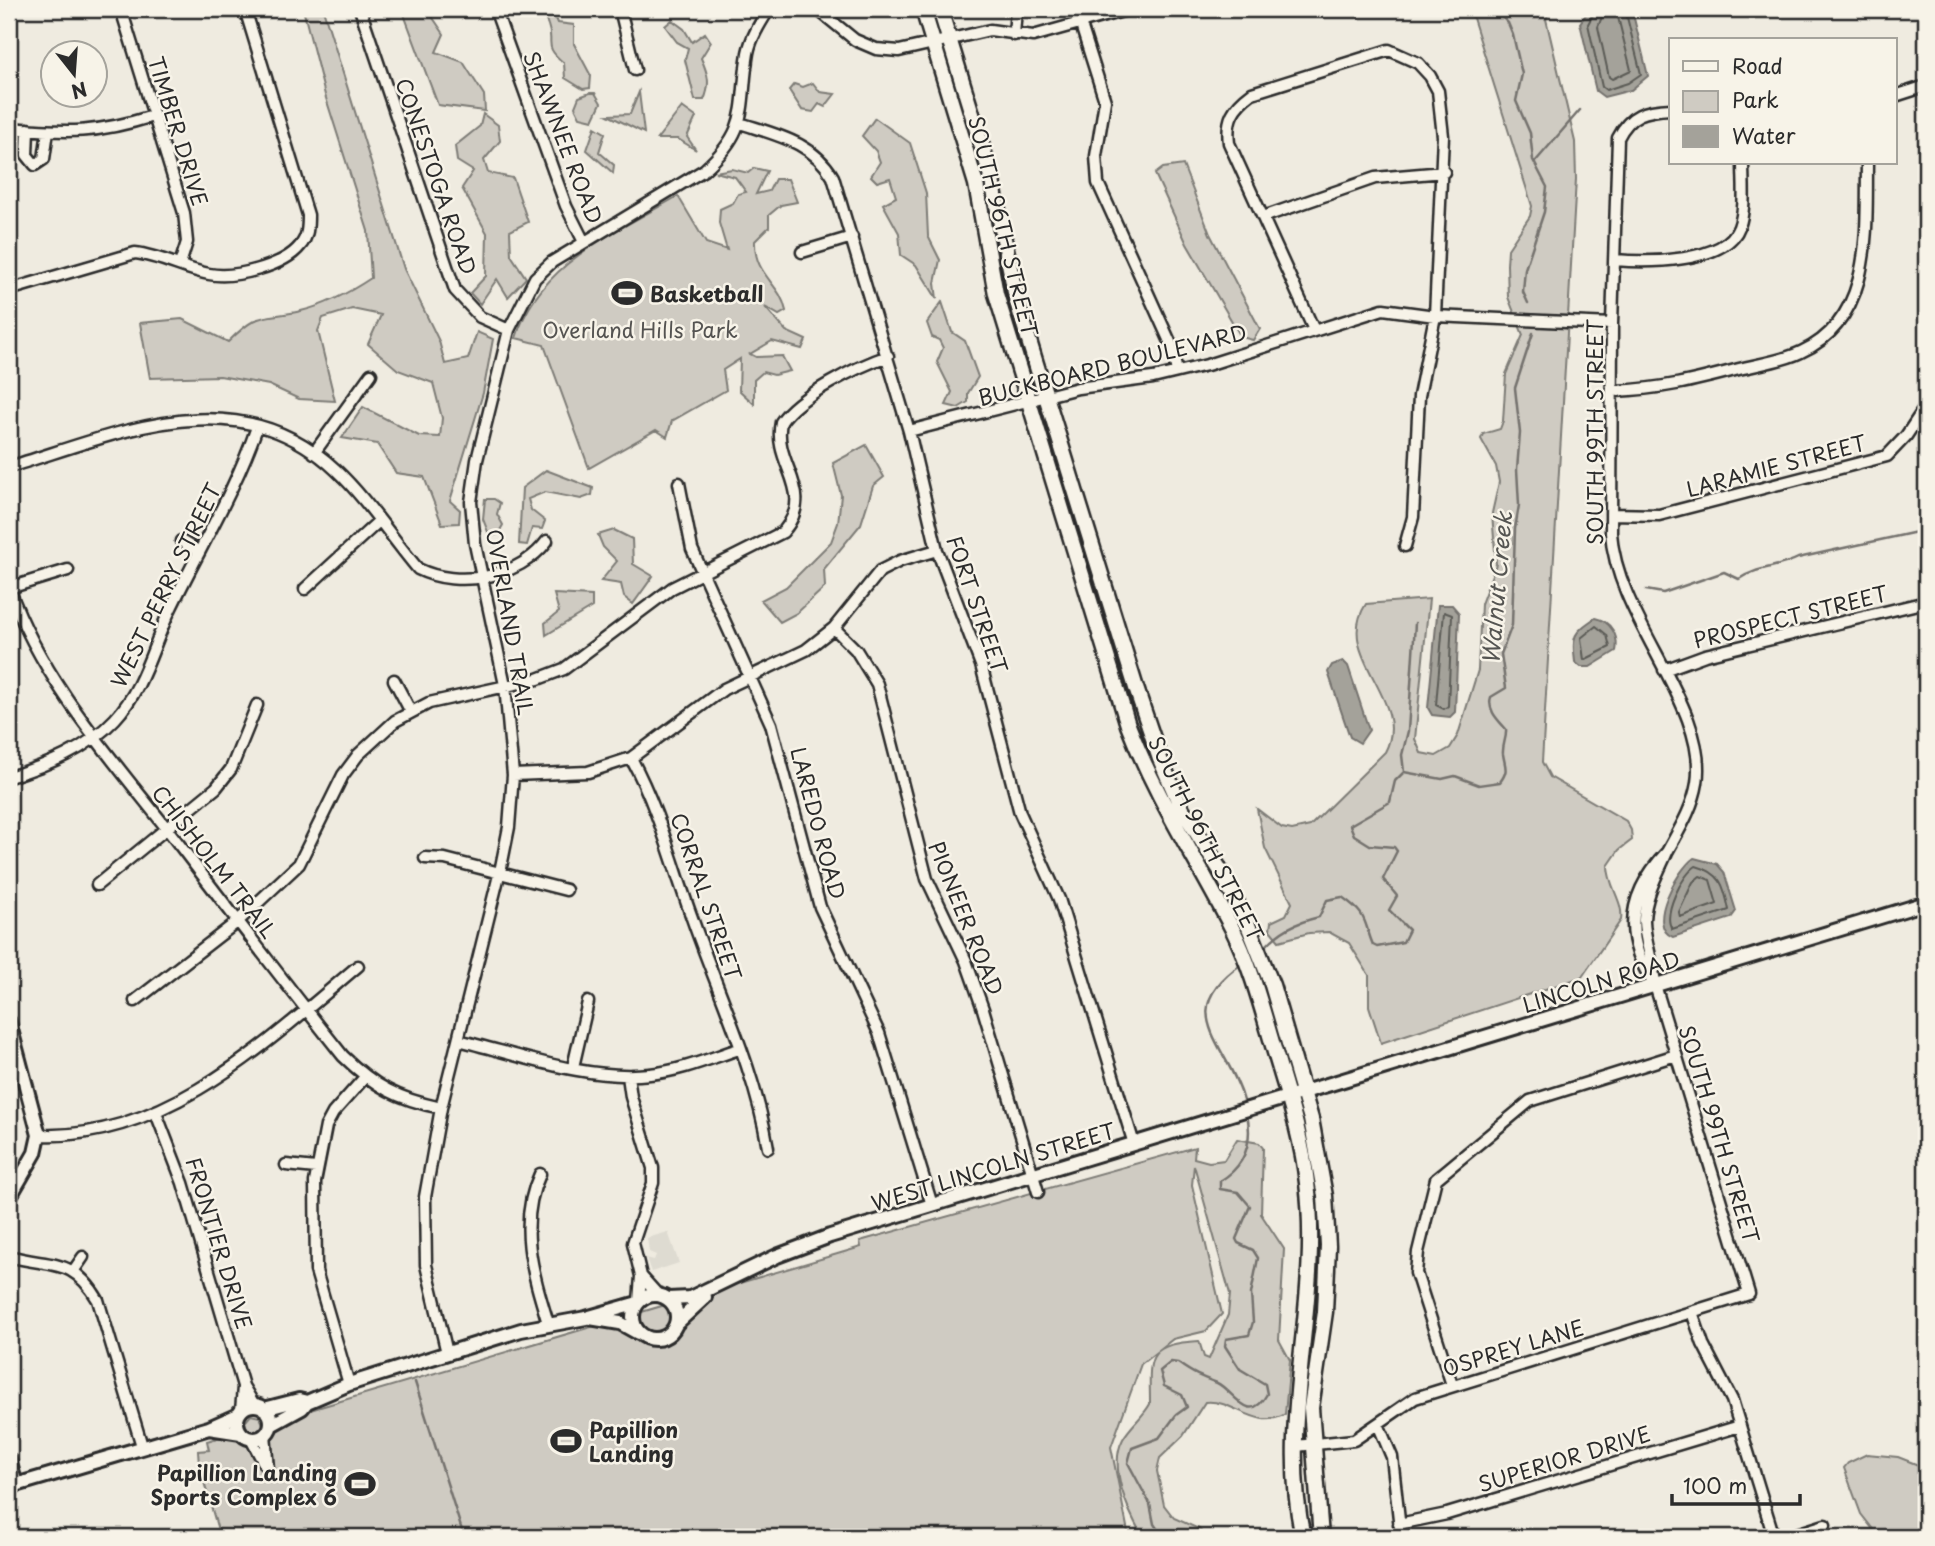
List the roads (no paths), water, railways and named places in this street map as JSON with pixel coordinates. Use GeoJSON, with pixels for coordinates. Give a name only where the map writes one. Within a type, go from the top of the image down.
{"type":"FeatureCollection","features":[{"type":"Feature","properties":{"kind":"main road","name":"SOUTH 96TH STREET"},"geometry":{"type":"LineString","coordinates":[[923,9],[976,184],[996,294],[1128,725],[1150,782],[1232,929],[1256,990],[1303,1152],[1311,1242],[1306,1338],[1296,1413],[1303,1537]]}},
{"type":"Feature","properties":{"kind":"main road","name":"SOUTH 96TH STREET"},"geometry":{"type":"LineString","coordinates":[[940,9],[990,176],[1017,302],[1160,759],[1182,809],[1222,873],[1248,925],[1272,985],[1304,1093],[1321,1168],[1327,1237],[1325,1312],[1311,1408],[1321,1537]]}},
{"type":"Feature","properties":{"kind":"street","name":"TIMBER DRIVE"},"geometry":{"type":"LineString","coordinates":[[121,9],[188,230],[180,264]]}},
{"type":"Feature","properties":{"kind":"street"},"geometry":{"type":"LineString","coordinates":[[9,290],[135,253],[209,274],[226,275],[279,261],[303,244],[308,230],[308,215],[245,9]]}},
{"type":"Feature","properties":{"kind":"street","name":"CONESTOGA ROAD"},"geometry":{"type":"LineString","coordinates":[[360,9],[455,290],[480,317],[509,330]]}},
{"type":"Feature","properties":{"kind":"street","name":"SHAWNEE ROAD"},"geometry":{"type":"LineString","coordinates":[[495,9],[566,206],[583,240]]}},
{"type":"Feature","properties":{"kind":"street"},"geometry":{"type":"LineString","coordinates":[[620,9],[635,70]]}},
{"type":"Feature","properties":{"kind":"street","name":"OVERLAND TRAIL"},"geometry":{"type":"LineString","coordinates":[[447,1353],[432,1296],[424,1235],[425,1197],[441,1108],[499,875],[509,827],[513,775],[505,685],[481,577],[471,502],[477,460],[509,330],[535,278],[552,261],[583,240],[704,170],[724,152],[740,123],[748,51],[756,30],[769,9]]}},
{"type":"Feature","properties":{"kind":"street"},"geometry":{"type":"LineString","coordinates":[[817,9],[855,40],[876,49],[899,51],[990,30],[1032,36],[1130,9]]}},
{"type":"Feature","properties":{"kind":"street"},"geometry":{"type":"LineString","coordinates":[[1014,35],[1016,9]]}},
{"type":"Feature","properties":{"kind":"street"},"geometry":{"type":"LineString","coordinates":[[1081,24],[1105,101],[1096,156],[1098,183],[1171,344],[1177,372]]}},
{"type":"Feature","properties":{"kind":"street"},"geometry":{"type":"LineString","coordinates":[[1314,330],[1229,143],[1227,124],[1236,105],[1252,93],[1389,50],[1418,63],[1438,91],[1444,172],[1435,316],[1419,396],[1413,517],[1405,546]]}},
{"type":"Feature","properties":{"kind":"street"},"geometry":{"type":"LineString","coordinates":[[1896,96],[1926,86]]}},
{"type":"Feature","properties":{"kind":"street","name":"SOUTH 99TH STREET"},"geometry":{"type":"LineString","coordinates":[[1669,109],[1651,110],[1631,118],[1619,138],[1612,324],[1612,553],[1625,595],[1690,724],[1698,759],[1697,784],[1690,809],[1650,892],[1644,922],[1654,966],[1655,985],[1749,1294]]}},
{"type":"Feature","properties":{"kind":"street"},"geometry":{"type":"LineString","coordinates":[[9,128],[90,132],[114,129],[153,116]]}},
{"type":"Feature","properties":{"kind":"street","name":"FORT STREET"},"geometry":{"type":"LineString","coordinates":[[740,123],[796,143],[818,155],[833,177],[909,431],[937,550],[981,666],[1020,813],[1059,899],[1134,1144]]}},
{"type":"Feature","properties":{"kind":"street"},"geometry":{"type":"LineString","coordinates":[[28,129],[27,155],[35,165],[44,159],[48,131]]}},
{"type":"Feature","properties":{"kind":"street"},"geometry":{"type":"LineString","coordinates":[[1615,260],[1646,263],[1671,260],[1715,249],[1733,239],[1742,218],[1743,164]]}},
{"type":"Feature","properties":{"kind":"street"},"geometry":{"type":"LineString","coordinates":[[1614,391],[1660,389],[1800,353],[1824,339],[1842,316],[1859,284],[1865,254],[1867,164]]}},
{"type":"Feature","properties":{"kind":"street"},"geometry":{"type":"LineString","coordinates":[[1263,218],[1375,178],[1444,172]]}},
{"type":"Feature","properties":{"kind":"street"},"geometry":{"type":"LineString","coordinates":[[802,252],[852,237]]}},
{"type":"Feature","properties":{"kind":"street","name":"BUCKBOARD BOULEVARD"},"geometry":{"type":"LineString","coordinates":[[909,431],[1047,396],[1177,372],[1383,309],[1435,316],[1612,324]]}},
{"type":"Feature","properties":{"kind":"street"},"geometry":{"type":"LineString","coordinates":[[135,1002],[237,922],[299,864],[343,775],[358,755],[384,730],[411,712],[457,695],[538,679],[564,669],[672,588],[773,538],[792,522],[798,500],[779,433],[788,412],[870,362],[888,356]]}},
{"type":"Feature","properties":{"kind":"street"},"geometry":{"type":"LineString","coordinates":[[314,453],[371,374]]}},
{"type":"Feature","properties":{"kind":"street","name":"LARAMIE STREET"},"geometry":{"type":"LineString","coordinates":[[1611,514],[1659,515],[1886,456],[1906,436],[1926,406]]}},
{"type":"Feature","properties":{"kind":"street"},"geometry":{"type":"LineString","coordinates":[[9,467],[161,421],[219,419],[275,432],[314,453],[337,471],[418,569],[436,578],[456,580],[481,577],[528,560],[547,541]]}},
{"type":"Feature","properties":{"kind":"street","name":"WEST PERRY STREET"},"geometry":{"type":"LineString","coordinates":[[9,777],[49,765],[95,738],[128,705],[198,551],[224,508],[257,426]]}},
{"type":"Feature","properties":{"kind":"street","name":"LAREDO ROAD"},"geometry":{"type":"LineString","coordinates":[[679,483],[692,549],[751,676],[782,753],[820,907],[878,1033],[932,1205]]}},
{"type":"Feature","properties":{"kind":"street"},"geometry":{"type":"LineString","coordinates":[[305,589],[379,521]]}},
{"type":"Feature","properties":{"kind":"street"},"geometry":{"type":"LineString","coordinates":[[181,541],[198,551]]}},
{"type":"Feature","properties":{"kind":"street"},"geometry":{"type":"LineString","coordinates":[[513,775],[588,772],[631,758],[707,699],[806,650],[834,628],[880,571],[901,561],[937,550]]}},
{"type":"Feature","properties":{"kind":"street"},"geometry":{"type":"LineString","coordinates":[[9,588],[68,570]]}},
{"type":"Feature","properties":{"kind":"street","name":"CHISHOLM TRAIL"},"geometry":{"type":"LineString","coordinates":[[9,588],[22,625],[41,661],[95,738],[344,1056],[365,1077],[392,1095],[441,1108]]}},
{"type":"Feature","properties":{"kind":"street","name":"PROSPECT STREET"},"geometry":{"type":"LineString","coordinates":[[1664,670],[1705,655],[1926,602]]}},
{"type":"Feature","properties":{"kind":"street","name":"PIONEER ROAD"},"geometry":{"type":"LineString","coordinates":[[834,628],[856,650],[877,684],[927,879],[966,961],[1038,1192]]}},
{"type":"Feature","properties":{"kind":"street"},"geometry":{"type":"LineString","coordinates":[[394,680],[411,712]]}},
{"type":"Feature","properties":{"kind":"street"},"geometry":{"type":"LineString","coordinates":[[97,885],[216,788],[231,769],[257,705]]}},
{"type":"Feature","properties":{"kind":"street","name":"CORRAL STREET"},"geometry":{"type":"LineString","coordinates":[[631,758],[664,828],[691,916],[755,1093],[768,1147]]}},
{"type":"Feature","properties":{"kind":"street"},"geometry":{"type":"LineString","coordinates":[[425,858],[445,859],[566,890]]}},
{"type":"Feature","properties":{"kind":"street","name":"LINCOLN ROAD"},"geometry":{"type":"LineString","coordinates":[[1289,1098],[1926,903]]}},
{"type":"Feature","properties":{"kind":"street"},"geometry":{"type":"LineString","coordinates":[[39,1135],[76,1136],[107,1130],[156,1113],[210,1082],[307,1009],[358,966]]}},
{"type":"Feature","properties":{"kind":"street"},"geometry":{"type":"LineString","coordinates":[[573,1067],[588,1002]]}},
{"type":"Feature","properties":{"kind":"street"},"geometry":{"type":"LineString","coordinates":[[9,1022],[39,1135],[35,1153],[9,1198]]}},
{"type":"Feature","properties":{"kind":"street"},"geometry":{"type":"LineString","coordinates":[[458,1040],[573,1067],[628,1076],[678,1069],[739,1049]]}},
{"type":"Feature","properties":{"kind":"street"},"geometry":{"type":"LineString","coordinates":[[1451,1385],[1416,1273],[1418,1252],[1436,1179],[1530,1101],[1676,1055]]}},
{"type":"Feature","properties":{"kind":"street"},"geometry":{"type":"LineString","coordinates":[[628,1076],[631,1097],[653,1168],[653,1183],[633,1243],[641,1276],[638,1303],[633,1318],[638,1333]]}},
{"type":"Feature","properties":{"kind":"street"},"geometry":{"type":"LineString","coordinates":[[349,1384],[316,1271],[313,1236],[316,1168],[326,1126],[332,1113],[365,1077]]}},
{"type":"Feature","properties":{"kind":"street","name":"WEST LINCOLN STREET"},"geometry":{"type":"LineString","coordinates":[[663,1297],[690,1298],[803,1245],[1289,1098]]}},
{"type":"Feature","properties":{"kind":"street","name":"FRONTIER DRIVE"},"geometry":{"type":"LineString","coordinates":[[156,1113],[183,1183],[243,1386],[260,1407]]}},
{"type":"Feature","properties":{"kind":"street"},"geometry":{"type":"LineString","coordinates":[[286,1165],[316,1168]]}},
{"type":"Feature","properties":{"kind":"street"},"geometry":{"type":"LineString","coordinates":[[540,1174],[531,1193],[528,1237],[531,1261],[548,1323]]}},
{"type":"Feature","properties":{"kind":"street"},"geometry":{"type":"LineString","coordinates":[[9,1256],[74,1270],[97,1300],[142,1447]]}},
{"type":"Feature","properties":{"kind":"street"},"geometry":{"type":"LineString","coordinates":[[74,1270],[83,1257]]}},
{"type":"Feature","properties":{"kind":"street"},"geometry":{"type":"LineString","coordinates":[[586,1318],[620,1323],[653,1340],[663,1338],[677,1323],[677,1312],[641,1276]]}},
{"type":"Feature","properties":{"kind":"street","name":"WEST LINCOLN STREET"},"geometry":{"type":"LineString","coordinates":[[677,1323],[716,1287]]}},
{"type":"Feature","properties":{"kind":"street","name":"OSPREY LANE"},"geometry":{"type":"LineString","coordinates":[[1296,1446],[1354,1440],[1415,1398],[1749,1294]]}},
{"type":"Feature","properties":{"kind":"street"},"geometry":{"type":"LineString","coordinates":[[209,1428],[246,1436],[268,1430],[307,1402],[349,1384],[548,1323],[586,1318],[638,1303],[648,1296],[663,1297]]}},
{"type":"Feature","properties":{"kind":"street"},"geometry":{"type":"LineString","coordinates":[[1692,1312],[1703,1344],[1730,1395],[1774,1537]]}},
{"type":"Feature","properties":{"kind":"street","name":"FRONTIER DRIVE"},"geometry":{"type":"LineString","coordinates":[[240,1413],[243,1386]]}},
{"type":"Feature","properties":{"kind":"street"},"geometry":{"type":"LineString","coordinates":[[9,1460],[13,1486],[209,1428],[260,1407],[299,1400],[307,1402]]}},
{"type":"Feature","properties":{"kind":"street"},"geometry":{"type":"LineString","coordinates":[[240,1413],[237,1424],[268,1469],[268,1430],[260,1407]]}},
{"type":"Feature","properties":{"kind":"street"},"geometry":{"type":"LineString","coordinates":[[1378,1424],[1392,1457],[1401,1537]]}},
{"type":"Feature","properties":{"kind":"street","name":"SUPERIOR DRIVE"},"geometry":{"type":"LineString","coordinates":[[1399,1524],[1447,1514],[1740,1426]]}},
{"type":"Feature","properties":{"kind":"street"},"geometry":{"type":"LineString","coordinates":[[1787,1537],[1825,1525]]}},
{"type":"Feature","properties":{"kind":"water"},"geometry":{"type":"Polygon","coordinates":[[[1603,9],[1632,10],[1648,76],[1631,90],[1604,97],[1596,91],[1580,23],[1587,13],[1603,9]]]}},
{"type":"Feature","properties":{"kind":"water"},"geometry":{"type":"Polygon","coordinates":[[[1438,605],[1452,605],[1459,613],[1455,712],[1450,717],[1432,715],[1428,708],[1438,605]]]}},
{"type":"Feature","properties":{"kind":"water"},"geometry":{"type":"Polygon","coordinates":[[[1595,618],[1605,622],[1613,630],[1616,651],[1590,667],[1581,667],[1575,662],[1574,640],[1578,631],[1595,618]]]}},
{"type":"Feature","properties":{"kind":"water"},"geometry":{"type":"Polygon","coordinates":[[[1343,661],[1348,666],[1369,730],[1360,743],[1350,737],[1328,672],[1332,665],[1343,661]]]}},
{"type":"Feature","properties":{"kind":"water"},"geometry":{"type":"Polygon","coordinates":[[[1694,858],[1717,864],[1724,872],[1736,911],[1731,918],[1673,937],[1665,931],[1662,922],[1663,910],[1680,873],[1694,858]]]}},
{"type":"Feature","properties":{"kind":"waterway","name":"Walnut Creek"},"geometry":{"type":"LineString","coordinates":[[1494,9],[1508,23],[1513,35],[1522,74],[1516,101],[1530,133],[1533,160],[1547,187],[1544,212],[1525,269],[1523,292],[1528,303]]}},
{"type":"Feature","properties":{"kind":"waterway"},"geometry":{"type":"LineString","coordinates":[[1535,162],[1580,110]]}},
{"type":"Feature","properties":{"kind":"waterway","name":"Walnut Creek"},"geometry":{"type":"LineString","coordinates":[[1263,949],[1288,928],[1319,917],[1327,900],[1342,897],[1361,914],[1373,945],[1377,947],[1403,942],[1409,930],[1389,910],[1397,896],[1383,879],[1397,851],[1394,847],[1370,845],[1354,835],[1350,825],[1390,802],[1395,781],[1404,772],[1442,779],[1455,776],[1479,785],[1500,782],[1505,774],[1503,751],[1506,729],[1494,714],[1490,702],[1491,697],[1506,688],[1501,654],[1512,625],[1515,529],[1519,505],[1517,469],[1520,433],[1515,388],[1533,333]]}},
{"type":"Feature","properties":{"kind":"waterway"},"geometry":{"type":"LineString","coordinates":[[1646,590],[1663,593],[1724,572],[1739,579],[1798,558],[1926,530]]}},
{"type":"Feature","properties":{"kind":"waterway"},"geometry":{"type":"LineString","coordinates":[[1404,772],[1402,755],[1408,731],[1415,623]]}},
{"type":"Feature","properties":{"kind":"waterway","name":"Walnut Creek"},"geometry":{"type":"LineString","coordinates":[[1243,963],[1221,981],[1210,998],[1207,1014],[1218,1046],[1245,1104]]}},
{"type":"Feature","properties":{"kind":"waterway","name":"Walnut Creek"},"geometry":{"type":"LineString","coordinates":[[1163,1537],[1154,1524],[1150,1504],[1128,1463],[1132,1448],[1159,1438],[1176,1415],[1187,1407],[1182,1395],[1164,1386],[1160,1371],[1171,1362],[1178,1363],[1217,1383],[1247,1407],[1254,1407],[1267,1394],[1265,1384],[1240,1369],[1225,1346],[1226,1339],[1249,1335],[1253,1322],[1251,1294],[1258,1258],[1253,1250],[1238,1243],[1236,1239],[1250,1206],[1238,1192],[1220,1189],[1220,1181],[1236,1168],[1245,1153],[1249,1135],[1247,1114]]}},
{"type":"Feature","properties":{"kind":"waterway"},"geometry":{"type":"LineString","coordinates":[[415,1382],[464,1537]]}},
{"type":"Feature","properties":{"kind":"place","name":"Basketball"},"geometry":{"type":"Point","coordinates":[627,293]}},
{"type":"Feature","properties":{"kind":"place","name":"Papillion Landing"},"geometry":{"type":"Point","coordinates":[566,1441]}},
{"type":"Feature","properties":{"kind":"place","name":"Papillion Landing Sports Complex 6"},"geometry":{"type":"Point","coordinates":[360,1484]}},
{"type":"Feature","properties":{"kind":"park label","name":"Overland Hills Park"},"geometry":{"type":"Point","coordinates":[640,329]}}]}
